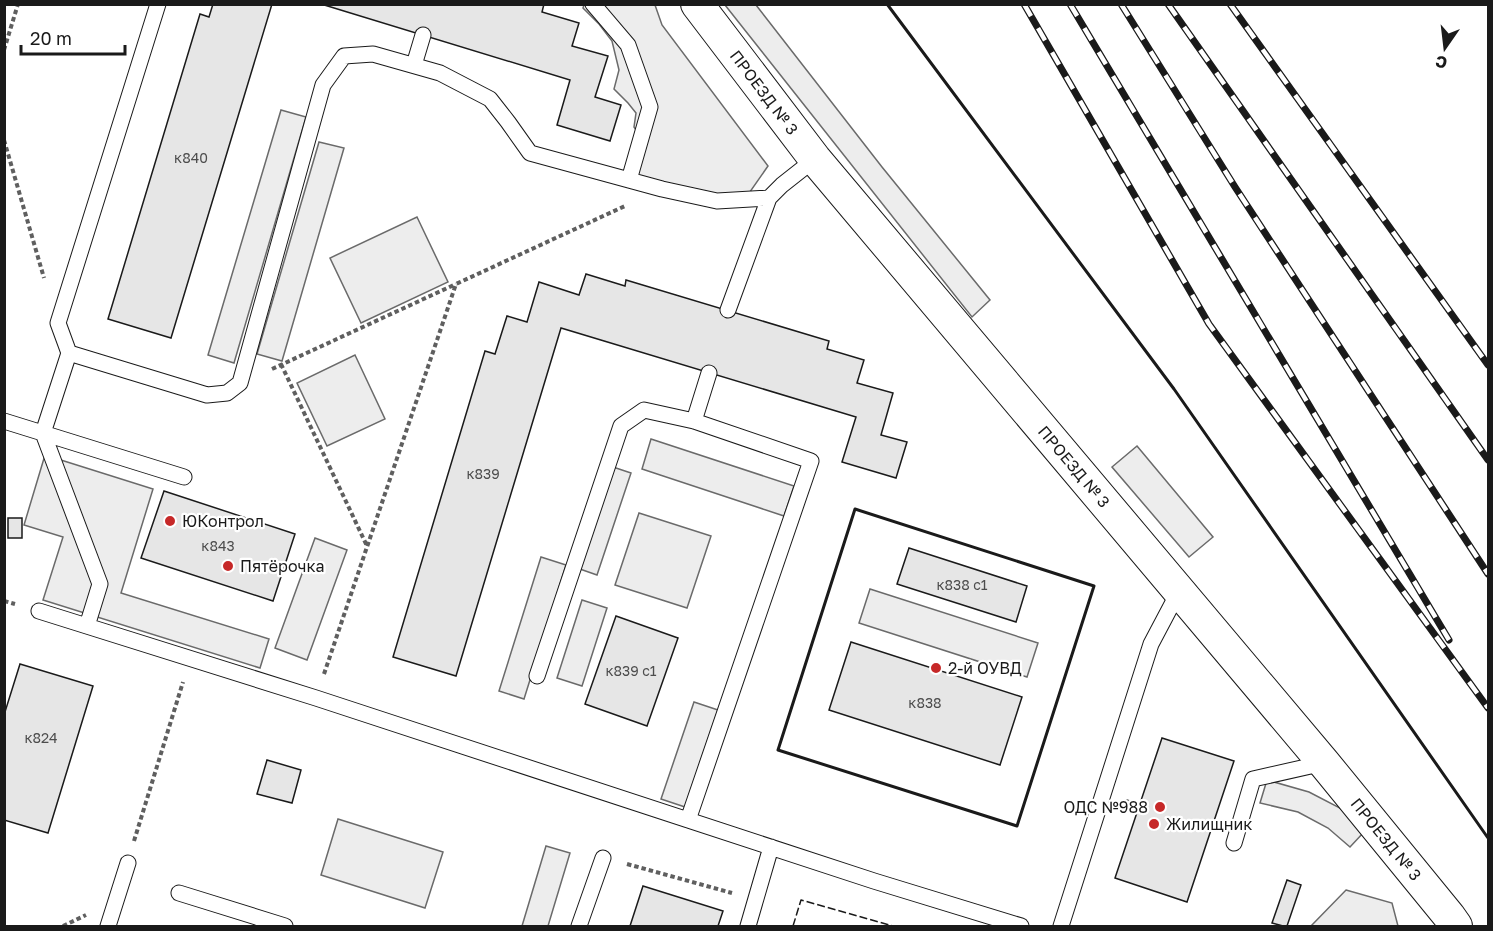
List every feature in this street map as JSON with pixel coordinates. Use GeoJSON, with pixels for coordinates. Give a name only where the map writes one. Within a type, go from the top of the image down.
{"type":"FeatureCollection","features":[{"type":"Feature","properties":{"kind":"street","name":"ПРОЕЗД № 3"},"geometry":{"type":"LineString","coordinates":[[697,4],[815,159],[1324,763],[1449,915],[1456,927]]}},
{"type":"Feature","properties":{"kind":"lane"},"geometry":{"type":"LineString","coordinates":[[87,626],[100,584],[43,433],[69,353],[58,323],[159,4]]}},
{"type":"Feature","properties":{"kind":"lane"},"geometry":{"type":"LineString","coordinates":[[593,4],[628,45],[650,107],[629,180]]}},
{"type":"Feature","properties":{"kind":"lane"},"geometry":{"type":"LineString","coordinates":[[414,65],[423,36]]}},
{"type":"Feature","properties":{"kind":"lane"},"geometry":{"type":"LineString","coordinates":[[69,353],[207,395],[227,393],[240,384],[323,85],[344,56],[373,54],[414,65],[440,73],[490,99],[530,153],[662,189],[717,201],[769,198]]}},
{"type":"Feature","properties":{"kind":"lane"},"geometry":{"type":"LineString","coordinates":[[728,310],[769,198],[815,159]]}},
{"type":"Feature","properties":{"kind":"lane"},"geometry":{"type":"LineString","coordinates":[[694,421],[709,373]]}},
{"type":"Feature","properties":{"kind":"lane"},"geometry":{"type":"LineString","coordinates":[[537,676],[621,426],[644,410],[694,421],[811,461],[688,820]]}},
{"type":"Feature","properties":{"kind":"lane"},"geometry":{"type":"LineString","coordinates":[[4,421],[184,477]]}},
{"type":"Feature","properties":{"kind":"lane"},"geometry":{"type":"LineString","coordinates":[[1061,927],[1151,644],[1179,591]]}},
{"type":"Feature","properties":{"kind":"lane"},"geometry":{"type":"LineString","coordinates":[[39,611],[316,698],[874,881],[974,920],[1021,927]]}},
{"type":"Feature","properties":{"kind":"lane"},"geometry":{"type":"LineString","coordinates":[[1234,843],[1253,779],[1324,763]]}},
{"type":"Feature","properties":{"kind":"lane"},"geometry":{"type":"LineString","coordinates":[[748,927],[771,847]]}},
{"type":"Feature","properties":{"kind":"lane"},"geometry":{"type":"LineString","coordinates":[[579,927],[603,858]]}},
{"type":"Feature","properties":{"kind":"lane"},"geometry":{"type":"LineString","coordinates":[[108,927],[128,863]]}},
{"type":"Feature","properties":{"kind":"lane"},"geometry":{"type":"LineString","coordinates":[[179,893],[285,927]]}},
{"type":"Feature","properties":{"kind":"path"},"geometry":{"type":"LineString","coordinates":[[4,50],[18,4]]}},
{"type":"Feature","properties":{"kind":"path"},"geometry":{"type":"LineString","coordinates":[[4,140],[58,323]]}},
{"type":"Feature","properties":{"kind":"path"},"geometry":{"type":"LineString","coordinates":[[240,384],[662,189]]}},
{"type":"Feature","properties":{"kind":"path"},"geometry":{"type":"LineString","coordinates":[[316,698],[456,284]]}},
{"type":"Feature","properties":{"kind":"path"},"geometry":{"type":"LineString","coordinates":[[281,364],[367,547]]}},
{"type":"Feature","properties":{"kind":"path"},"geometry":{"type":"LineString","coordinates":[[128,863],[190,658]]}},
{"type":"Feature","properties":{"kind":"path"},"geometry":{"type":"LineString","coordinates":[[603,858],[756,900]]}},
{"type":"Feature","properties":{"kind":"shaded area"},"geometry":{"type":"Polygon","coordinates":[[[584,5],[655,5],[662,25],[768,166],[745,199],[629,180],[641,137],[634,127],[636,113],[614,89],[619,70],[612,41],[583,8],[584,5]]]}},
{"type":"Feature","properties":{"kind":"shaded area"},"geometry":{"type":"Polygon","coordinates":[[[725,5],[756,5],[882,167],[990,300],[972,317],[725,5]]]}},
{"type":"Feature","properties":{"kind":"shaded area"},"geometry":{"type":"Polygon","coordinates":[[[281,110],[306,117],[234,363],[208,355],[281,110]]]}},
{"type":"Feature","properties":{"kind":"shaded area"},"geometry":{"type":"Polygon","coordinates":[[[319,142],[344,148],[282,361],[257,354],[319,142]]]}},
{"type":"Feature","properties":{"kind":"shaded area"},"geometry":{"type":"Polygon","coordinates":[[[417,217],[448,282],[361,323],[330,258],[417,217]]]}},
{"type":"Feature","properties":{"kind":"shaded area"},"geometry":{"type":"Polygon","coordinates":[[[355,355],[385,419],[327,446],[297,383],[355,355]]]}},
{"type":"Feature","properties":{"kind":"shaded area"},"geometry":{"type":"Polygon","coordinates":[[[651,439],[794,486],[784,516],[642,469],[651,439]]]}},
{"type":"Feature","properties":{"kind":"shaded area"},"geometry":{"type":"Polygon","coordinates":[[[1137,446],[1213,537],[1189,557],[1112,467],[1137,446]]]}},
{"type":"Feature","properties":{"kind":"shaded area"},"geometry":{"type":"Polygon","coordinates":[[[45,455],[153,489],[121,593],[269,639],[260,668],[43,600],[63,537],[24,525],[45,455]]]}},
{"type":"Feature","properties":{"kind":"shaded area"},"geometry":{"type":"Polygon","coordinates":[[[610,466],[631,473],[597,575],[577,568],[610,466]]]}},
{"type":"Feature","properties":{"kind":"shaded area"},"geometry":{"type":"Polygon","coordinates":[[[639,513],[711,536],[687,608],[615,585],[639,513]]]}},
{"type":"Feature","properties":{"kind":"shaded area"},"geometry":{"type":"Polygon","coordinates":[[[315,538],[347,550],[307,660],[275,648],[315,538]]]}},
{"type":"Feature","properties":{"kind":"shaded area"},"geometry":{"type":"Polygon","coordinates":[[[541,557],[566,565],[524,699],[499,691],[541,557]]]}},
{"type":"Feature","properties":{"kind":"shaded area"},"geometry":{"type":"Polygon","coordinates":[[[870,589],[1038,643],[1027,677],[859,623],[870,589]]]}},
{"type":"Feature","properties":{"kind":"shaded area"},"geometry":{"type":"Polygon","coordinates":[[[582,600],[607,608],[582,686],[557,678],[582,600]]]}},
{"type":"Feature","properties":{"kind":"shaded area"},"geometry":{"type":"Polygon","coordinates":[[[694,702],[718,710],[685,807],[661,799],[694,702]]]}},
{"type":"Feature","properties":{"kind":"shaded area"},"geometry":{"type":"Polygon","coordinates":[[[1267,780],[1309,792],[1340,808],[1364,832],[1350,847],[1328,828],[1298,812],[1260,803],[1267,780]]]}},
{"type":"Feature","properties":{"kind":"shaded area"},"geometry":{"type":"Polygon","coordinates":[[[338,819],[443,852],[425,908],[321,875],[338,819]]]}},
{"type":"Feature","properties":{"kind":"shaded area"},"geometry":{"type":"Polygon","coordinates":[[[546,846],[570,853],[548,926],[522,926],[546,846]]]}},
{"type":"Feature","properties":{"kind":"shaded area"},"geometry":{"type":"Polygon","coordinates":[[[1346,890],[1392,903],[1398,926],[1311,926],[1346,890]]]}},
{"type":"Feature","properties":{"kind":"building"},"geometry":{"type":"Polygon","coordinates":[[[213,4],[272,4],[171,338],[108,319],[200,14],[209,17],[213,4]]]}},
{"type":"Feature","properties":{"kind":"building"},"geometry":{"type":"Polygon","coordinates":[[[321,4],[544,4],[542,12],[579,23],[572,46],[608,56],[595,97],[621,105],[610,141],[557,125],[570,80],[321,4]]]}},
{"type":"Feature","properties":{"kind":"building"},"geometry":{"type":"Polygon","coordinates":[[[586,274],[625,286],[626,280],[829,341],[827,349],[864,360],[857,383],[893,393],[881,435],[907,442],[896,478],[842,462],[856,417],[561,328],[456,676],[393,657],[485,351],[495,354],[507,316],[527,322],[539,282],[579,295],[586,274]]]}},
{"type":"Feature","properties":{"kind":"building"},"geometry":{"type":"Polygon","coordinates":[[[164,491],[295,534],[273,601],[141,558],[164,491]]]}},
{"type":"Feature","properties":{"kind":"building"},"geometry":{"type":"Polygon","coordinates":[[[8,518],[22,518],[22,538],[8,538],[8,518]]]}},
{"type":"Feature","properties":{"kind":"building"},"geometry":{"type":"Polygon","coordinates":[[[909,548],[1027,586],[1016,622],[897,584],[909,548]]]}},
{"type":"Feature","properties":{"kind":"building"},"geometry":{"type":"Polygon","coordinates":[[[616,616],[678,638],[647,726],[585,704],[616,616]]]}},
{"type":"Feature","properties":{"kind":"building"},"geometry":{"type":"Polygon","coordinates":[[[851,642],[1022,697],[1000,765],[829,710],[851,642]]]}},
{"type":"Feature","properties":{"kind":"building"},"geometry":{"type":"Polygon","coordinates":[[[20,664],[93,686],[48,833],[4,820],[4,715],[20,664]]]}},
{"type":"Feature","properties":{"kind":"building"},"geometry":{"type":"Polygon","coordinates":[[[1162,738],[1234,761],[1187,902],[1115,878],[1162,738]]]}},
{"type":"Feature","properties":{"kind":"building"},"geometry":{"type":"Polygon","coordinates":[[[267,760],[301,770],[292,803],[257,794],[267,760]]]}},
{"type":"Feature","properties":{"kind":"building"},"geometry":{"type":"Polygon","coordinates":[[[1287,880],[1301,885],[1287,926],[1283,926],[1272,923],[1287,880]]]}},
{"type":"Feature","properties":{"kind":"building"},"geometry":{"type":"Polygon","coordinates":[[[643,886],[723,911],[718,926],[630,926],[643,886]]]}},
{"type":"Feature","properties":{"kind":"railway"},"geometry":{"type":"LineString","coordinates":[[1024,4],[1209,324],[1488,708]]}},
{"type":"Feature","properties":{"kind":"railway"},"geometry":{"type":"LineString","coordinates":[[1070,4],[1449,640]]}},
{"type":"Feature","properties":{"kind":"railway"},"geometry":{"type":"LineString","coordinates":[[1121,4],[1235,187],[1488,574]]}},
{"type":"Feature","properties":{"kind":"railway"},"geometry":{"type":"LineString","coordinates":[[1168,4],[1488,460]]}},
{"type":"Feature","properties":{"kind":"railway"},"geometry":{"type":"LineString","coordinates":[[1230,4],[1488,365]]}},
{"type":"Feature","properties":{"kind":"fence"},"geometry":{"type":"LineString","coordinates":[[793,926],[801,900],[893,926]]}},
{"type":"Feature","properties":{"kind":"wall"},"geometry":{"type":"LineString","coordinates":[[887,4],[1174,389],[1488,838]]}},
{"type":"Feature","properties":{"kind":"wall"},"geometry":{"type":"LineString","coordinates":[[855,509],[1094,586],[1017,826],[778,750],[855,509]]}},
{"type":"Feature","properties":{"kind":"place","name":"ЮКонтрол"},"geometry":{"type":"Point","coordinates":[170,521]}},
{"type":"Feature","properties":{"kind":"place","name":"Пятёрочка"},"geometry":{"type":"Point","coordinates":[228,566]}},
{"type":"Feature","properties":{"kind":"place","name":"2-й ОУВД"},"geometry":{"type":"Point","coordinates":[936,668]}},
{"type":"Feature","properties":{"kind":"place","name":"ОДС №988"},"geometry":{"type":"Point","coordinates":[1160,807]}},
{"type":"Feature","properties":{"kind":"place","name":"Жилищник"},"geometry":{"type":"Point","coordinates":[1154,824]}}]}
